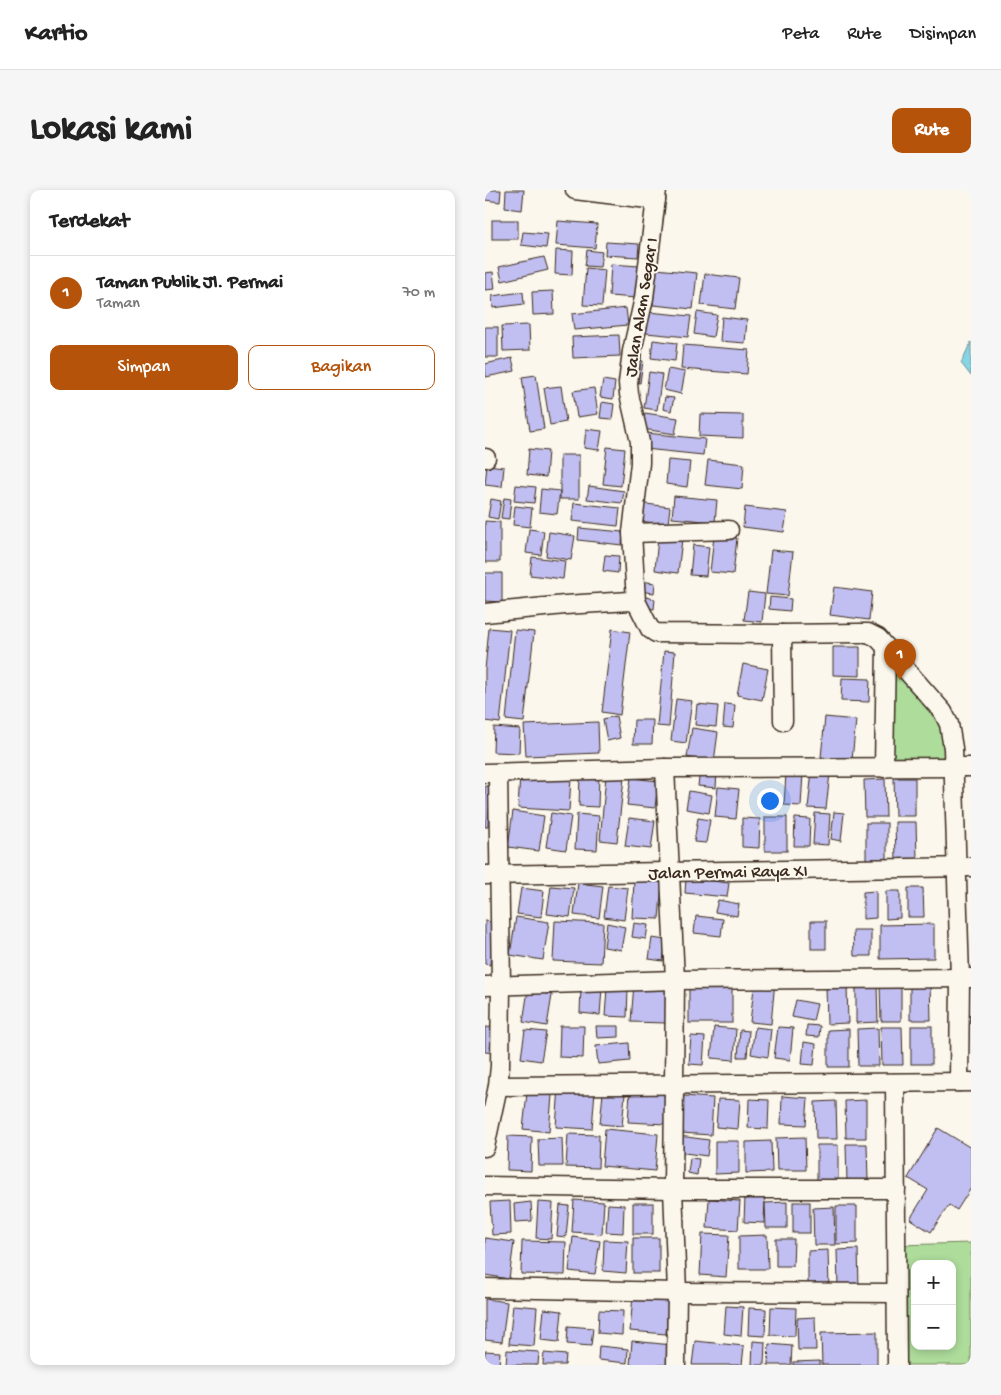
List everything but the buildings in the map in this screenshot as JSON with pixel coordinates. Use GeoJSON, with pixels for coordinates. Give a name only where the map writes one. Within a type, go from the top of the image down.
{"type":"FeatureCollection","features":[{"type":"Feature","properties":{"kind":"street"},"geometry":{"type":"LineString","coordinates":[[575,190],[657,195]]}},
{"type":"Feature","properties":{"kind":"street","name":"Jalan Alam Segar I"},"geometry":{"type":"LineString","coordinates":[[636,602],[632,533],[640,463],[640,442],[628,383],[632,351],[643,298],[657,195]]}},
{"type":"Feature","properties":{"kind":"street"},"geometry":{"type":"LineString","coordinates":[[632,533],[729,530]]}},
{"type":"Feature","properties":{"kind":"street"},"geometry":{"type":"LineString","coordinates":[[485,613],[630,601],[636,602],[650,629],[656,633],[868,633],[878,638],[943,712],[949,724],[953,748],[962,768],[966,978],[965,1082],[498,1086]]}},
{"type":"Feature","properties":{"kind":"street"},"geometry":{"type":"LineString","coordinates":[[782,634],[783,722]]}},
{"type":"Feature","properties":{"kind":"street"},"geometry":{"type":"LineString","coordinates":[[883,768],[886,647]]}},
{"type":"Feature","properties":{"kind":"street"},"geometry":{"type":"LineString","coordinates":[[485,1147],[498,1086],[493,986],[491,773],[665,768],[962,768]]}},
{"type":"Feature","properties":{"kind":"street"},"geometry":{"type":"LineString","coordinates":[[665,768],[675,980],[673,1189],[677,1292],[676,1365]]}},
{"type":"Feature","properties":{"kind":"street","name":"Jalan Permai Raya XI"},"geometry":{"type":"LineString","coordinates":[[492,874],[964,867]]}},
{"type":"Feature","properties":{"kind":"street"},"geometry":{"type":"LineString","coordinates":[[493,986],[675,980],[966,978]]}},
{"type":"Feature","properties":{"kind":"street"},"geometry":{"type":"LineString","coordinates":[[895,1083],[897,1365]]}},
{"type":"Feature","properties":{"kind":"street"},"geometry":{"type":"LineString","coordinates":[[485,1186],[896,1190]]}},
{"type":"Feature","properties":{"kind":"street"},"geometry":{"type":"LineString","coordinates":[[485,1288],[677,1292],[896,1293]]}},
{"type":"Feature","properties":{"kind":"green space"},"geometry":{"type":"Polygon","coordinates":[[[886,647],[943,712],[954,768],[884,768],[886,647]]]}},
{"type":"Feature","properties":{"kind":"green space"},"geometry":{"type":"Polygon","coordinates":[[[971,1243],[971,1365],[897,1365],[896,1245],[971,1243]]]}},
{"type":"Feature","properties":{"kind":"water"},"geometry":{"type":"Polygon","coordinates":[[[971,342],[971,376],[961,363],[971,342]]]}},
{"type":"Feature","properties":{"kind":"place","name":"Taman Publik Jl. Permai"},"geometry":{"type":"Point","coordinates":[900,680]}}]}
